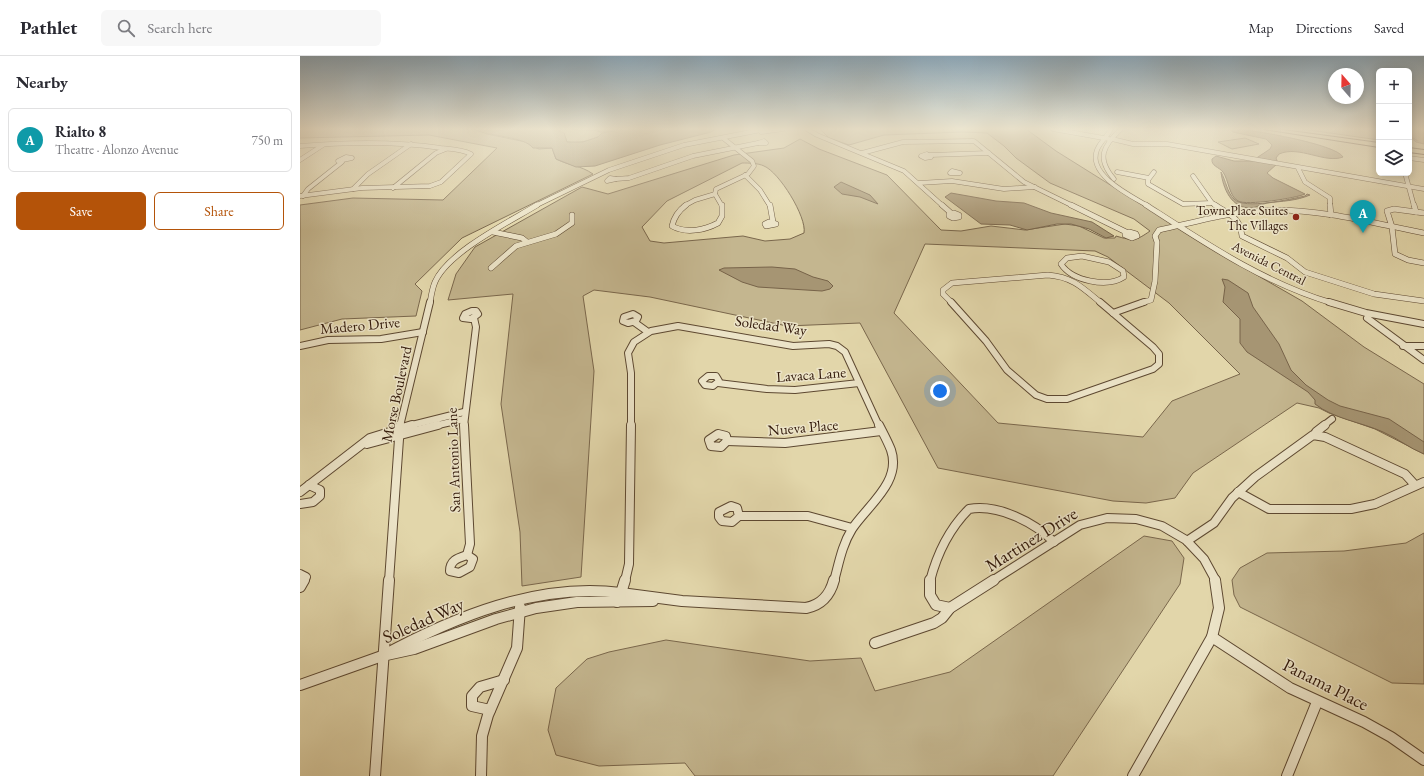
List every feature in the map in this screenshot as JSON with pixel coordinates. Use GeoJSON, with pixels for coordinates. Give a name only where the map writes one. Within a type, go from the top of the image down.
{"type":"FeatureCollection","features":[{"type":"Feature","properties":{"kind":"street"},"geometry":{"type":"LineString","coordinates":[[301,196],[341,163]]}},
{"type":"Feature","properties":{"kind":"street"},"geometry":{"type":"LineString","coordinates":[[353,189],[368,174],[384,163]]}},
{"type":"Feature","properties":{"kind":"street"},"geometry":{"type":"LineString","coordinates":[[393,188],[424,163]]}},
{"type":"Feature","properties":{"kind":"street"},"geometry":{"type":"LineString","coordinates":[[301,196],[353,189],[425,187],[438,184],[463,163]]}},
{"type":"Feature","properties":{"kind":"street","name":"Morse Boulevard"},"geometry":{"type":"LineString","coordinates":[[375,776],[382,656],[400,431],[435,282],[440,274],[457,256],[493,232],[576,185],[609,170],[630,163]]}},
{"type":"Feature","properties":{"kind":"street"},"geometry":{"type":"LineString","coordinates":[[616,179],[629,178],[673,163]]}},
{"type":"Feature","properties":{"kind":"street"},"geometry":{"type":"LineString","coordinates":[[715,194],[716,189],[724,184],[752,171],[753,163]]}},
{"type":"Feature","properties":{"kind":"street"},"geometry":{"type":"LineString","coordinates":[[885,163],[898,168],[919,183],[951,213]]}},
{"type":"Feature","properties":{"kind":"street"},"geometry":{"type":"LineString","coordinates":[[1000,163],[1018,178],[1126,232]]}},
{"type":"Feature","properties":{"kind":"street","name":"Avenida Central"},"geometry":{"type":"LineString","coordinates":[[1097,163],[1102,174],[1113,184],[1258,268],[1296,286],[1348,304],[1424,319]]}},
{"type":"Feature","properties":{"kind":"street","name":"Avenida Central"},"geometry":{"type":"LineString","coordinates":[[1102,163],[1108,172],[1119,183],[1246,266],[1285,286],[1355,310],[1424,324]]}},
{"type":"Feature","properties":{"kind":"street"},"geometry":{"type":"LineString","coordinates":[[1267,163],[1424,189]]}},
{"type":"Feature","properties":{"kind":"street"},"geometry":{"type":"LineString","coordinates":[[1298,168],[1300,178],[1304,183],[1330,198],[1331,215]]}},
{"type":"Feature","properties":{"kind":"street"},"geometry":{"type":"LineString","coordinates":[[1117,172],[1149,178]]}},
{"type":"Feature","properties":{"kind":"street"},"geometry":{"type":"LineString","coordinates":[[1154,172],[1149,178],[1148,184],[1180,202],[1189,205],[1212,203]]}},
{"type":"Feature","properties":{"kind":"street"},"geometry":{"type":"LineString","coordinates":[[744,175],[764,194],[773,217],[773,222]]}},
{"type":"Feature","properties":{"kind":"street"},"geometry":{"type":"LineString","coordinates":[[952,181],[954,175]]}},
{"type":"Feature","properties":{"kind":"street"},"geometry":{"type":"LineString","coordinates":[[1193,176],[1212,203],[1240,223],[1240,234],[1246,239],[1287,258],[1305,272],[1374,294],[1424,301]]}},
{"type":"Feature","properties":{"kind":"street"},"geometry":{"type":"LineString","coordinates":[[1406,176],[1416,212]]}},
{"type":"Feature","properties":{"kind":"street"},"geometry":{"type":"LineString","coordinates":[[919,183],[952,181],[1004,189],[1035,187]]}},
{"type":"Feature","properties":{"kind":"street"},"geometry":{"type":"LineString","coordinates":[[715,194],[721,200],[723,208],[718,223],[711,227],[688,230],[676,229],[672,226],[673,221],[683,207],[701,198],[715,194]]}},
{"type":"Feature","properties":{"kind":"street"},"geometry":{"type":"LineString","coordinates":[[1424,214],[1394,209],[1387,210],[1392,227],[1396,254],[1408,260],[1424,263]]}},
{"type":"Feature","properties":{"kind":"street"},"geometry":{"type":"LineString","coordinates":[[1113,312],[1151,300],[1155,281],[1156,233],[1159,230],[1232,216],[1274,210],[1331,215],[1424,233]]}},
{"type":"Feature","properties":{"kind":"street"},"geometry":{"type":"LineString","coordinates":[[492,268],[506,254],[526,242],[548,237],[565,229],[572,223],[572,215]]}},
{"type":"Feature","properties":{"kind":"street"},"geometry":{"type":"LineString","coordinates":[[493,232],[522,238],[526,242]]}},
{"type":"Feature","properties":{"kind":"street"},"geometry":{"type":"LineString","coordinates":[[1070,279],[1078,275],[1100,283],[1106,283],[1121,280],[1125,275],[1120,268],[1108,262],[1090,257],[1067,258],[1061,264],[1063,267],[1078,275]]}},
{"type":"Feature","properties":{"kind":"street"},"geometry":{"type":"LineString","coordinates":[[1048,275],[1062,276],[1070,279],[1113,312],[1159,354],[1159,364],[1153,369],[1067,399],[1047,399],[1036,395],[1006,370],[986,341],[943,294],[943,290],[946,287],[958,282],[1048,275]]}},
{"type":"Feature","properties":{"kind":"street","name":"San Antonio Lane"},"geometry":{"type":"LineString","coordinates":[[467,555],[470,544],[464,415],[476,327],[474,318]]}},
{"type":"Feature","properties":{"kind":"street"},"geometry":{"type":"LineString","coordinates":[[1367,318],[1424,360]]}},
{"type":"Feature","properties":{"kind":"street"},"geometry":{"type":"LineString","coordinates":[[634,322],[648,332]]}},
{"type":"Feature","properties":{"kind":"street","name":"Soledad Way"},"geometry":{"type":"LineString","coordinates":[[382,656],[414,649],[464,630],[520,612],[559,603],[617,602],[670,600],[798,607],[816,605],[828,595],[832,587],[852,528],[891,478],[894,469],[891,452],[845,352],[837,346],[829,344],[792,346],[682,326],[661,328],[648,332],[634,342],[628,353],[631,373],[629,564],[617,602]]}},
{"type":"Feature","properties":{"kind":"street","name":"Madero Drive"},"geometry":{"type":"LineString","coordinates":[[300,346],[328,340],[381,339],[423,332]]}},
{"type":"Feature","properties":{"kind":"street"},"geometry":{"type":"LineString","coordinates":[[1403,346],[1424,346]]}},
{"type":"Feature","properties":{"kind":"street","name":"Lavaca Lane"},"geometry":{"type":"LineString","coordinates":[[718,383],[788,390],[859,383]]}},
{"type":"Feature","properties":{"kind":"street"},"geometry":{"type":"LineString","coordinates":[[300,492],[356,449],[400,431],[464,415]]}},
{"type":"Feature","properties":{"kind":"street"},"geometry":{"type":"LineString","coordinates":[[1316,435],[1317,431],[1332,419]]}},
{"type":"Feature","properties":{"kind":"street","name":"Nueva Place"},"geometry":{"type":"LineString","coordinates":[[728,441],[768,444],[799,443],[882,431]]}},
{"type":"Feature","properties":{"kind":"street"},"geometry":{"type":"LineString","coordinates":[[1187,542],[1214,523],[1238,492],[1310,437],[1316,435],[1405,474],[1415,485]]}},
{"type":"Feature","properties":{"kind":"street"},"geometry":{"type":"LineString","coordinates":[[1238,492],[1269,509],[1351,510],[1375,504],[1424,482]]}},
{"type":"Feature","properties":{"kind":"street"},"geometry":{"type":"LineString","coordinates":[[300,504],[312,502],[320,496],[320,490],[309,485]]}},
{"type":"Feature","properties":{"kind":"street"},"geometry":{"type":"LineString","coordinates":[[950,608],[942,609],[932,602],[928,592],[930,582],[946,543],[958,522],[969,509],[980,509],[1018,516],[1037,526],[1054,542]]}},
{"type":"Feature","properties":{"kind":"street"},"geometry":{"type":"LineString","coordinates":[[739,516],[808,516],[852,528]]}},
{"type":"Feature","properties":{"kind":"street","name":"Martinez Drive"},"geometry":{"type":"LineString","coordinates":[[875,642],[934,623],[942,618],[950,608],[1080,525],[1094,519],[1114,516],[1143,519],[1172,531],[1187,542],[1204,559],[1216,584],[1219,596],[1218,620],[1212,637],[1133,776]]}},
{"type":"Feature","properties":{"kind":"street"},"geometry":{"type":"LineString","coordinates":[[300,574],[306,577],[300,586]]}},
{"type":"Feature","properties":{"kind":"street","name":"Soledad Way"},"geometry":{"type":"LineString","coordinates":[[382,656],[415,637],[473,615],[520,600],[572,591],[608,590],[670,600]]}},
{"type":"Feature","properties":{"kind":"street"},"geometry":{"type":"LineString","coordinates":[[481,776],[482,736],[490,710],[504,680],[516,648],[520,600]]}},
{"type":"Feature","properties":{"kind":"street","name":"Panama Place"},"geometry":{"type":"LineString","coordinates":[[1212,637],[1290,688],[1317,702],[1364,722],[1391,737],[1424,760]]}},
{"type":"Feature","properties":{"kind":"street"},"geometry":{"type":"LineString","coordinates":[[300,685],[382,656]]}},
{"type":"Feature","properties":{"kind":"street"},"geometry":{"type":"LineString","coordinates":[[490,710],[472,706],[472,696],[480,687],[504,680]]}},
{"type":"Feature","properties":{"kind":"street"},"geometry":{"type":"LineString","coordinates":[[1287,776],[1317,702]]}},
{"type":"Feature","properties":{"kind":"shaded area"},"geometry":{"type":"Polygon","coordinates":[[[482,163],[565,163],[584,169],[593,174],[462,238],[415,284],[422,291],[416,316],[342,319],[300,330],[300,205],[353,198],[443,200],[482,163]]]}},
{"type":"Feature","properties":{"kind":"shaded area"},"geometry":{"type":"Polygon","coordinates":[[[565,163],[606,163],[595,166],[576,167],[565,163]]]}},
{"type":"Feature","properties":{"kind":"shaded area"},"geometry":{"type":"Polygon","coordinates":[[[709,163],[855,163],[887,175],[941,230],[961,231],[991,226],[1025,230],[1065,224],[1079,226],[1104,238],[1115,238],[1116,236],[1127,239],[1141,237],[1150,231],[1134,219],[1050,183],[1022,163],[1075,163],[1227,258],[1302,301],[1364,347],[1424,384],[1424,454],[1375,429],[1319,408],[1297,403],[1193,473],[1175,498],[1146,503],[1113,501],[938,468],[860,323],[787,326],[650,297],[594,290],[583,296],[594,371],[581,577],[522,586],[520,532],[501,404],[513,294],[448,300],[456,274],[475,247],[582,187],[608,194],[709,163]],[[742,163],[667,201],[642,227],[650,241],[664,243],[743,236],[765,241],[790,239],[804,233],[804,226],[797,206],[784,186],[770,170],[762,165],[742,163]],[[925,244],[894,313],[998,423],[1143,437],[1172,401],[1240,374],[1169,303],[1108,257],[1095,251],[925,244]]]}},
{"type":"Feature","properties":{"kind":"shaded area"},"geometry":{"type":"Polygon","coordinates":[[[1213,163],[1278,163],[1267,173],[1273,178],[1305,194],[1272,201],[1251,203],[1238,201],[1233,196],[1223,172],[1213,163]]]}},
{"type":"Feature","properties":{"kind":"shaded area"},"geometry":{"type":"Polygon","coordinates":[[[1221,172],[1234,199],[1247,204],[1267,203],[1252,208],[1245,207],[1233,201],[1226,191],[1221,172]]]}},
{"type":"Feature","properties":{"kind":"shaded area"},"geometry":{"type":"Polygon","coordinates":[[[841,182],[870,195],[878,204],[860,197],[842,194],[834,187],[841,182]]]}},
{"type":"Feature","properties":{"kind":"shaded area"},"geometry":{"type":"Polygon","coordinates":[[[951,193],[996,201],[1024,203],[1051,213],[1092,222],[1114,236],[1106,238],[1089,229],[1071,224],[1057,224],[1027,230],[1010,225],[981,224],[945,197],[951,193]]]}},
{"type":"Feature","properties":{"kind":"shaded area"},"geometry":{"type":"Polygon","coordinates":[[[1307,194],[1310,195],[1294,200],[1269,203],[1305,196],[1307,194]]]}},
{"type":"Feature","properties":{"kind":"shaded area"},"geometry":{"type":"Polygon","coordinates":[[[772,267],[795,269],[813,277],[828,281],[833,286],[830,289],[822,291],[758,287],[742,282],[719,270],[724,268],[772,267]]]}},
{"type":"Feature","properties":{"kind":"shaded area"},"geometry":{"type":"Polygon","coordinates":[[[1222,279],[1228,280],[1248,293],[1253,307],[1279,344],[1291,370],[1306,385],[1328,400],[1340,406],[1389,419],[1424,442],[1424,454],[1383,432],[1339,417],[1322,409],[1315,404],[1315,400],[1308,392],[1247,352],[1240,343],[1240,319],[1223,302],[1225,287],[1222,279]]]}},
{"type":"Feature","properties":{"kind":"shaded area"},"geometry":{"type":"Polygon","coordinates":[[[1424,533],[1424,684],[1392,683],[1240,607],[1234,595],[1232,580],[1240,568],[1267,553],[1344,551],[1406,543],[1424,533]]]}},
{"type":"Feature","properties":{"kind":"shaded area"},"geometry":{"type":"Polygon","coordinates":[[[1144,536],[1172,541],[1184,558],[1180,584],[1053,776],[695,776],[685,763],[599,766],[556,755],[548,730],[556,688],[587,659],[609,652],[666,640],[810,661],[861,658],[875,691],[950,672],[1144,536]]]}},
{"type":"Feature","properties":{"kind":"place","name":"TownePlace Suites The Villages"},"geometry":{"type":"Point","coordinates":[1296,217]}},
{"type":"Feature","properties":{"kind":"place","name":"Rialto 8"},"geometry":{"type":"Point","coordinates":[1363,233]}}]}
